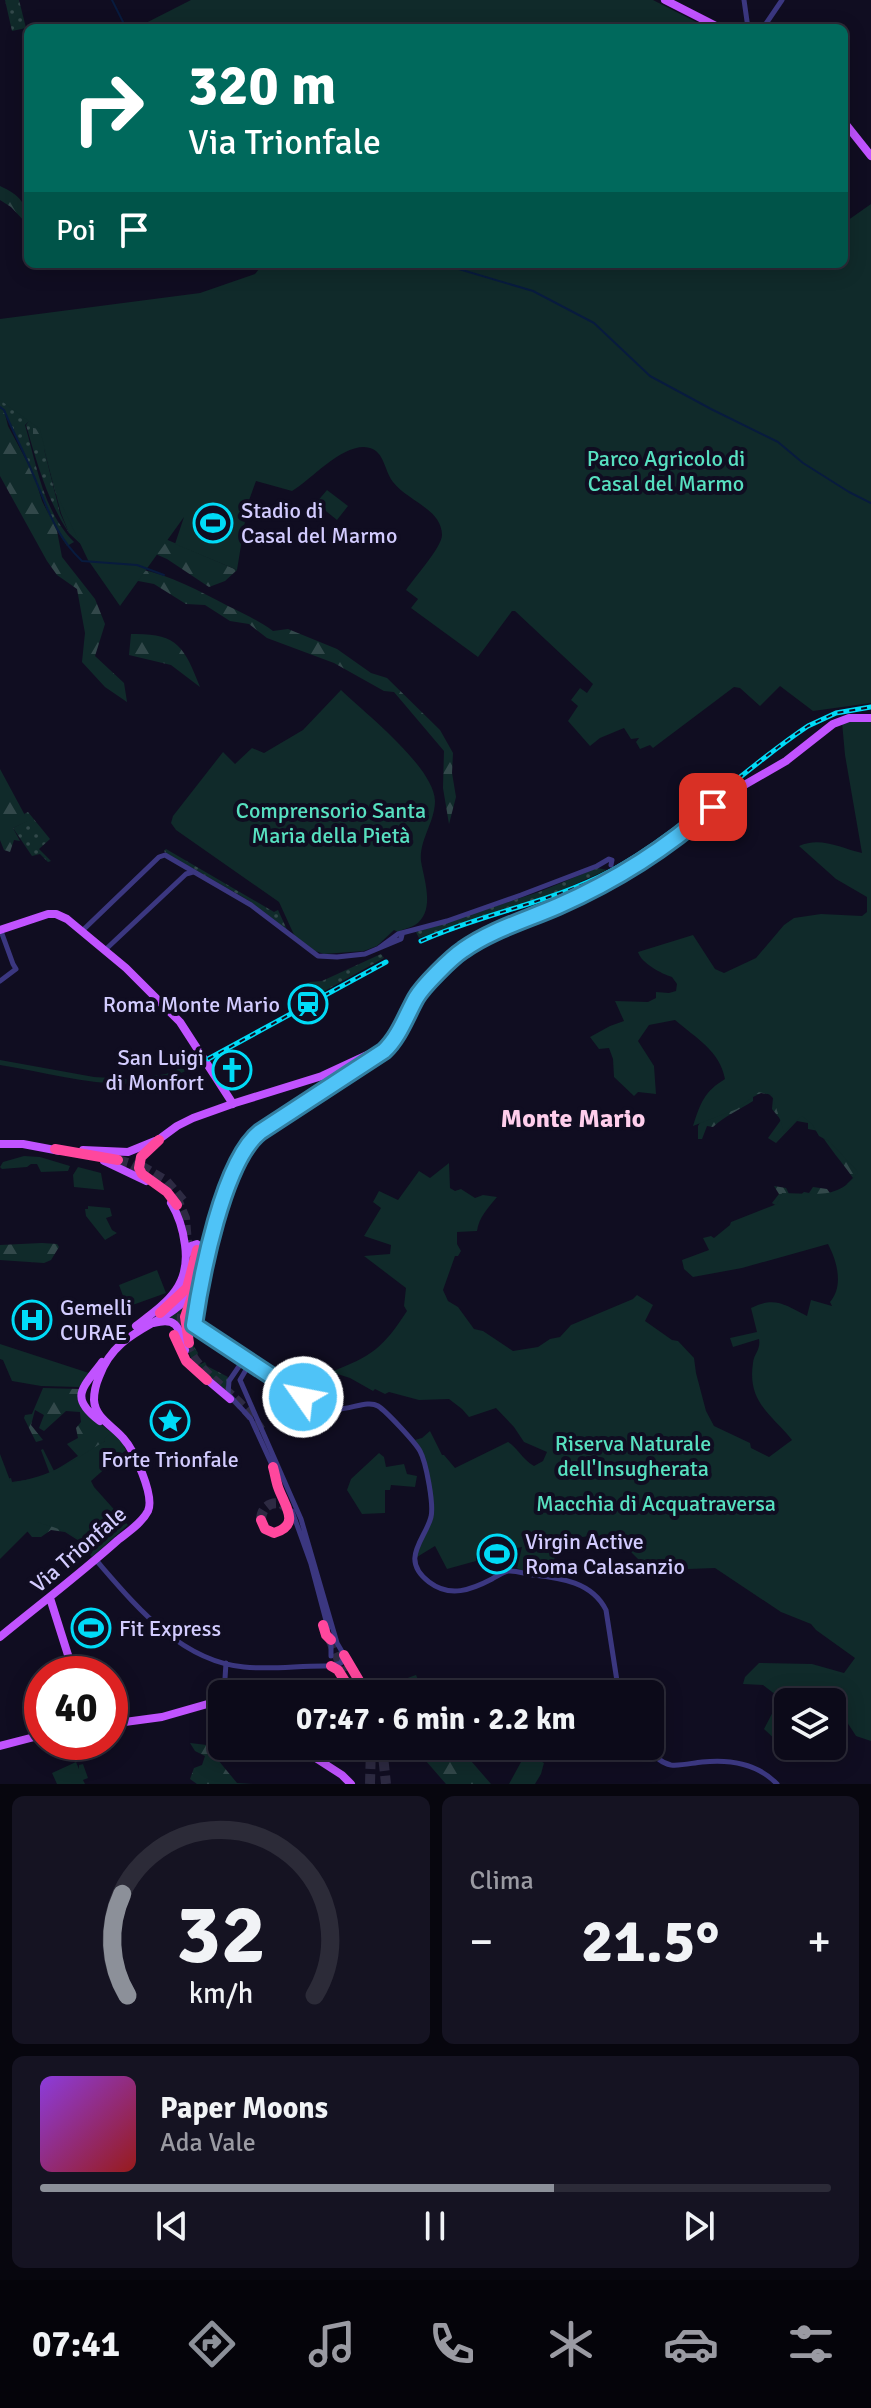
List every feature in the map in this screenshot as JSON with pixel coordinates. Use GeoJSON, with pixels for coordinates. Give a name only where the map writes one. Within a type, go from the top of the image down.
{"type":"FeatureCollection","features":[{"type":"Feature","properties":{"kind":"highway"},"geometry":{"type":"LineString","coordinates":[[159,1140],[141,1157],[139,1168],[177,1205]]}},
{"type":"Feature","properties":{"kind":"highway"},"geometry":{"type":"LineString","coordinates":[[55,1149],[121,1159],[84,1150]]}},
{"type":"Feature","properties":{"kind":"highway"},"geometry":{"type":"LineString","coordinates":[[160,1313],[187,1288],[197,1250]]}},
{"type":"Feature","properties":{"kind":"highway"},"geometry":{"type":"LineString","coordinates":[[189,1343],[185,1315],[196,1285]]}},
{"type":"Feature","properties":{"kind":"highway"},"geometry":{"type":"LineString","coordinates":[[174,1335],[186,1361],[207,1380]]}},
{"type":"Feature","properties":{"kind":"highway"},"geometry":{"type":"LineString","coordinates":[[261,1520],[265,1529],[274,1533],[284,1529],[289,1522],[289,1512],[273,1467]]}},
{"type":"Feature","properties":{"kind":"highway"},"geometry":{"type":"LineString","coordinates":[[323,1625],[331,1640]]}},
{"type":"Feature","properties":{"kind":"highway"},"geometry":{"type":"LineString","coordinates":[[343,1655],[358,1680]]}},
{"type":"Feature","properties":{"kind":"highway"},"geometry":{"type":"LineString","coordinates":[[328,1662],[344,1680]]}},
{"type":"Feature","properties":{"kind":"main road"},"geometry":{"type":"LineString","coordinates":[[665,0],[712,24]]}},
{"type":"Feature","properties":{"kind":"main road"},"geometry":{"type":"LineString","coordinates":[[848,127],[871,156]]}},
{"type":"Feature","properties":{"kind":"main road"},"geometry":{"type":"LineString","coordinates":[[145,1180],[136,1170],[136,1160],[143,1151],[179,1125],[218,1108],[322,1076],[372,1053],[387,1042],[417,997],[468,946],[618,876],[665,847],[727,795],[786,761],[833,724],[849,718],[871,718]]}},
{"type":"Feature","properties":{"kind":"main road"},"geometry":{"type":"LineString","coordinates":[[0,930],[53,914],[66,918],[105,950],[180,1022],[233,1104]]}},
{"type":"Feature","properties":{"kind":"main road"},"geometry":{"type":"LineString","coordinates":[[146,1326],[177,1303],[191,1288],[202,1253],[198,1244],[190,1247],[185,1270],[173,1295],[116,1343],[83,1387],[86,1401],[90,1400],[103,1367],[116,1349],[181,1303],[196,1285],[237,1162],[248,1142],[390,1045],[417,997]]}},
{"type":"Feature","properties":{"kind":"main road"},"geometry":{"type":"LineString","coordinates":[[322,1076],[327,1080],[327,1089]]}},
{"type":"Feature","properties":{"kind":"main road"},"geometry":{"type":"LineString","coordinates":[[218,1108],[225,1100],[224,1091]]}},
{"type":"Feature","properties":{"kind":"main road"},"geometry":{"type":"LineString","coordinates":[[0,1141],[22,1139],[84,1150],[128,1152],[159,1140]]}},
{"type":"Feature","properties":{"kind":"main road"},"geometry":{"type":"LineString","coordinates":[[0,1141],[55,1149],[113,1164],[145,1180],[170,1202],[182,1229],[185,1270]]}},
{"type":"Feature","properties":{"kind":"main road"},"geometry":{"type":"LineString","coordinates":[[182,1229],[191,1238],[199,1239],[214,1229]]}},
{"type":"Feature","properties":{"kind":"main road"},"geometry":{"type":"LineString","coordinates":[[146,1326],[163,1321],[176,1325],[190,1360],[207,1380],[229,1395]]}},
{"type":"Feature","properties":{"kind":"main road","name":"Via Trionfale"},"geometry":{"type":"LineString","coordinates":[[83,1387],[80,1399],[84,1408],[117,1432]]}},
{"type":"Feature","properties":{"kind":"main road","name":"Via Trionfale"},"geometry":{"type":"LineString","coordinates":[[0,1637],[96,1560],[142,1518],[150,1506],[150,1496],[130,1448],[96,1410],[95,1390]]}},
{"type":"Feature","properties":{"kind":"main road"},"geometry":{"type":"LineString","coordinates":[[50,1598],[68,1656]]}},
{"type":"Feature","properties":{"kind":"main road"},"geometry":{"type":"LineString","coordinates":[[128,1722],[158,1718],[208,1704]]}},
{"type":"Feature","properties":{"kind":"main road"},"geometry":{"type":"LineString","coordinates":[[0,1746],[24,1740]]}},
{"type":"Feature","properties":{"kind":"main road"},"geometry":{"type":"LineString","coordinates":[[319,1760],[351,1784]]}},
{"type":"Feature","properties":{"kind":"street"},"geometry":{"type":"LineString","coordinates":[[744,0],[747,24]]}},
{"type":"Feature","properties":{"kind":"street"},"geometry":{"type":"LineString","coordinates":[[766,24],[782,0]]}},
{"type":"Feature","properties":{"kind":"street"},"geometry":{"type":"LineString","coordinates":[[82,931],[161,856],[168,856],[251,905],[318,956],[347,956],[375,951],[390,943],[398,934],[488,907],[597,866],[608,865],[618,876]]}},
{"type":"Feature","properties":{"kind":"street"},"geometry":{"type":"LineString","coordinates":[[105,950],[186,874],[197,872]]}},
{"type":"Feature","properties":{"kind":"street"},"geometry":{"type":"LineString","coordinates":[[0,930],[16,969],[0,981]]}},
{"type":"Feature","properties":{"kind":"street"},"geometry":{"type":"LineString","coordinates":[[214,1229],[194,1325],[323,1409],[336,1411],[366,1404],[376,1405],[412,1440],[423,1458],[431,1507],[430,1517],[415,1550],[417,1565],[423,1576],[441,1588],[459,1592],[510,1571],[554,1576],[581,1586],[606,1610],[617,1680]]}},
{"type":"Feature","properties":{"kind":"street"},"geometry":{"type":"LineString","coordinates":[[244,1359],[228,1383],[229,1395],[251,1418],[303,1541],[331,1640],[328,1662]]}},
{"type":"Feature","properties":{"kind":"street"},"geometry":{"type":"LineString","coordinates":[[250,1363],[240,1377],[242,1385],[305,1528],[343,1655],[341,1664],[328,1662]]}},
{"type":"Feature","properties":{"kind":"street"},"geometry":{"type":"LineString","coordinates":[[229,1395],[232,1384],[242,1385]]}},
{"type":"Feature","properties":{"kind":"street"},"geometry":{"type":"LineString","coordinates":[[229,1395],[241,1401],[247,1392]]}},
{"type":"Feature","properties":{"kind":"street"},"geometry":{"type":"LineString","coordinates":[[96,1560],[133,1602],[171,1636],[194,1651],[226,1663],[255,1668],[316,1666],[328,1662],[338,1653],[343,1655]]}},
{"type":"Feature","properties":{"kind":"street"},"geometry":{"type":"LineString","coordinates":[[225,1680],[226,1663]]}},
{"type":"Feature","properties":{"kind":"street"},"geometry":{"type":"LineString","coordinates":[[661,1760],[670,1764],[718,1761],[745,1764],[763,1771],[777,1784]]}},
{"type":"Feature","properties":{"kind":"green space"},"geometry":{"type":"Polygon","coordinates":[[[5,0],[19,0],[24,28],[12,31],[5,0]]]}},
{"type":"Feature","properties":{"kind":"green space"},"geometry":{"type":"Polygon","coordinates":[[[191,0],[653,0],[700,24],[144,24],[191,0]]]}},
{"type":"Feature","properties":{"kind":"green space"},"geometry":{"type":"Polygon","coordinates":[[[0,186],[21,201],[24,221],[11,207],[0,200],[0,186]]]}},
{"type":"Feature","properties":{"kind":"green space","name":"Parco Agricolo di Casal del Marmo"},"geometry":{"type":"Polygon","coordinates":[[[871,204],[871,703],[813,711],[780,686],[760,706],[740,688],[734,687],[653,748],[650,745],[640,749],[636,742],[639,738],[631,739],[624,728],[590,746],[568,721],[578,706],[571,700],[580,688],[587,693],[593,684],[515,611],[478,657],[411,608],[418,599],[406,590],[438,547],[442,535],[440,526],[430,512],[393,482],[380,455],[364,447],[345,452],[292,491],[256,481],[248,503],[237,570],[175,544],[184,517],[120,606],[88,560],[55,491],[40,429],[0,400],[0,319],[200,293],[255,274],[260,268],[848,268],[848,220],[871,204]]]}},
{"type":"Feature","properties":{"kind":"green space"},"geometry":{"type":"Polygon","coordinates":[[[0,379],[41,384],[44,449],[60,513],[69,533],[43,481],[26,425],[29,421],[25,425],[48,502],[63,530],[74,542],[67,546],[51,521],[34,475],[0,407],[0,379]]]}},
{"type":"Feature","properties":{"kind":"green space"},"geometry":{"type":"Polygon","coordinates":[[[0,408],[4,410],[8,426],[34,475],[42,501],[57,531],[62,557],[95,599],[105,624],[95,656],[124,683],[127,702],[105,687],[82,662],[85,633],[77,589],[57,575],[47,561],[0,476],[0,408]]]}},
{"type":"Feature","properties":{"kind":"green space"},"geometry":{"type":"Polygon","coordinates":[[[33,428],[47,430],[133,525],[237,570],[225,581],[209,587],[167,559],[128,542],[87,550],[69,533],[44,449],[33,439],[33,428]]]}},
{"type":"Feature","properties":{"kind":"green space"},"geometry":{"type":"Polygon","coordinates":[[[327,490],[348,506],[337,520],[316,503],[327,490]]]}},
{"type":"Feature","properties":{"kind":"green space"},"geometry":{"type":"Polygon","coordinates":[[[139,569],[185,584],[273,631],[288,629],[337,649],[371,673],[387,678],[440,730],[453,753],[456,797],[449,824],[443,788],[444,751],[394,692],[384,691],[334,663],[267,638],[249,624],[230,621],[205,605],[186,604],[154,584],[128,579],[139,569]]]}},
{"type":"Feature","properties":{"kind":"green space"},"geometry":{"type":"Polygon","coordinates":[[[131,634],[159,636],[177,645],[189,661],[200,687],[171,665],[129,655],[131,634]]]}},
{"type":"Feature","properties":{"kind":"green space","name":"Comprensorio Santa Maria della Pietà"},"geometry":{"type":"Polygon","coordinates":[[[341,690],[411,757],[432,787],[435,801],[421,853],[427,904],[421,919],[411,927],[398,932],[394,930],[377,946],[364,951],[324,954],[295,937],[279,902],[176,830],[171,823],[173,816],[223,752],[235,764],[252,748],[264,753],[303,730],[341,690]]]}},
{"type":"Feature","properties":{"kind":"green space","name":"Riserva Naturale dell'Insugherata"},"geometry":{"type":"Polygon","coordinates":[[[842,722],[871,722],[871,1741],[856,1736],[846,1721],[846,1688],[774,1688],[774,1693],[763,1685],[743,1684],[745,1677],[759,1663],[812,1664],[844,1673],[855,1658],[811,1624],[781,1612],[715,1568],[645,1566],[631,1552],[605,1537],[589,1536],[565,1540],[552,1563],[551,1574],[517,1568],[522,1547],[476,1556],[476,1561],[447,1569],[435,1546],[417,1557],[432,1521],[422,1451],[415,1440],[430,1431],[442,1455],[455,1468],[508,1442],[534,1466],[543,1461],[547,1452],[524,1442],[496,1408],[469,1417],[449,1399],[419,1400],[389,1392],[385,1394],[331,1372],[375,1349],[391,1334],[407,1311],[404,1306],[406,1288],[364,1256],[390,1254],[391,1245],[364,1236],[381,1208],[373,1202],[379,1191],[398,1200],[419,1171],[430,1178],[449,1163],[450,1188],[455,1191],[461,1189],[475,1198],[483,1195],[497,1197],[482,1217],[477,1231],[457,1232],[457,1244],[461,1251],[455,1256],[443,1290],[448,1301],[458,1307],[474,1329],[483,1331],[513,1351],[538,1347],[560,1337],[571,1325],[637,1295],[653,1305],[645,1321],[678,1341],[694,1358],[706,1411],[714,1426],[750,1443],[751,1448],[769,1457],[792,1440],[757,1398],[752,1376],[759,1339],[733,1347],[730,1338],[757,1332],[751,1308],[759,1304],[780,1303],[807,1316],[811,1300],[832,1306],[830,1302],[837,1289],[838,1273],[828,1244],[742,1268],[693,1277],[684,1269],[682,1260],[709,1250],[703,1238],[714,1238],[731,1222],[777,1204],[782,1193],[834,1191],[842,1188],[858,1172],[802,1116],[784,1132],[772,1095],[759,1092],[737,1109],[693,1126],[704,1098],[725,1079],[713,1053],[675,1020],[649,1025],[638,1041],[654,1066],[656,1094],[638,1092],[634,1096],[614,1077],[609,1048],[599,1049],[590,1037],[624,1021],[615,1001],[648,1002],[656,998],[656,992],[676,991],[677,984],[672,977],[647,964],[638,952],[693,935],[715,969],[724,973],[756,958],[784,925],[794,918],[821,914],[862,916],[867,912],[867,897],[836,879],[799,846],[815,842],[862,853],[842,722]]]}},
{"type":"Feature","properties":{"kind":"green space"},"geometry":{"type":"Polygon","coordinates":[[[0,769],[28,821],[13,828],[20,841],[14,840],[10,852],[4,850],[0,840],[0,769]]]}},
{"type":"Feature","properties":{"kind":"green space"},"geometry":{"type":"Polygon","coordinates":[[[28,812],[50,839],[39,849],[51,861],[48,862],[40,854],[32,856],[13,828],[27,821],[24,814],[28,812]]]}},
{"type":"Feature","properties":{"kind":"green space"},"geometry":{"type":"Polygon","coordinates":[[[166,849],[274,912],[278,910],[289,934],[248,900],[166,853],[166,849]]]}},
{"type":"Feature","properties":{"kind":"green space"},"geometry":{"type":"Polygon","coordinates":[[[597,868],[607,870],[555,893],[419,938],[416,932],[539,892],[597,868]]]}},
{"type":"Feature","properties":{"kind":"green space"},"geometry":{"type":"Polygon","coordinates":[[[381,954],[384,958],[296,1005],[292,995],[310,982],[322,981],[381,954]]]}},
{"type":"Feature","properties":{"kind":"green space"},"geometry":{"type":"Polygon","coordinates":[[[0,1060],[94,1077],[128,1079],[133,1084],[66,1078],[0,1065],[0,1060]]]}},
{"type":"Feature","properties":{"kind":"green space"},"geometry":{"type":"Polygon","coordinates":[[[200,1060],[205,1067],[200,1066],[159,1081],[159,1086],[142,1089],[133,1079],[166,1074],[200,1060]]]}},
{"type":"Feature","properties":{"kind":"green space"},"geometry":{"type":"Polygon","coordinates":[[[770,1086],[864,1165],[871,1190],[777,1206],[772,1203],[779,1194],[774,1186],[786,1188],[789,1194],[797,1198],[804,1192],[809,1193],[813,1187],[827,1189],[832,1196],[848,1192],[847,1184],[853,1178],[819,1131],[808,1129],[808,1123],[797,1121],[776,1143],[768,1138],[781,1120],[772,1109],[773,1098],[769,1094],[761,1093],[753,1097],[753,1101],[713,1127],[707,1126],[702,1139],[698,1139],[698,1126],[703,1118],[770,1086]]]}},
{"type":"Feature","properties":{"kind":"green space"},"geometry":{"type":"Polygon","coordinates":[[[24,1156],[40,1157],[70,1166],[68,1171],[41,1172],[37,1164],[0,1167],[3,1162],[24,1156]]]}},
{"type":"Feature","properties":{"kind":"green space"},"geometry":{"type":"Polygon","coordinates":[[[78,1167],[101,1173],[104,1190],[74,1187],[73,1175],[78,1167]]]}},
{"type":"Feature","properties":{"kind":"green space"},"geometry":{"type":"Polygon","coordinates":[[[88,1206],[110,1208],[112,1216],[106,1218],[117,1233],[105,1240],[86,1216],[88,1206]]]}},
{"type":"Feature","properties":{"kind":"green space"},"geometry":{"type":"Polygon","coordinates":[[[57,1244],[59,1247],[51,1260],[44,1263],[0,1260],[0,1245],[57,1244]]]}},
{"type":"Feature","properties":{"kind":"green space"},"geometry":{"type":"Polygon","coordinates":[[[157,1270],[166,1293],[127,1307],[119,1285],[157,1270]]]}},
{"type":"Feature","properties":{"kind":"green space"},"geometry":{"type":"Polygon","coordinates":[[[186,1302],[191,1342],[198,1353],[196,1361],[201,1364],[205,1362],[228,1377],[225,1391],[191,1358],[183,1332],[162,1318],[186,1302]]]}},
{"type":"Feature","properties":{"kind":"green space"},"geometry":{"type":"Polygon","coordinates":[[[0,1344],[89,1373],[79,1387],[12,1381],[0,1359],[0,1344]]]}},
{"type":"Feature","properties":{"kind":"green space"},"geometry":{"type":"Polygon","coordinates":[[[43,1388],[79,1389],[95,1420],[125,1446],[118,1451],[105,1441],[88,1462],[82,1488],[84,1544],[65,1532],[51,1530],[41,1537],[32,1537],[0,1481],[11,1478],[12,1482],[50,1474],[43,1449],[54,1471],[78,1456],[67,1444],[78,1438],[76,1428],[81,1422],[80,1412],[66,1411],[44,1431],[39,1428],[44,1415],[35,1410],[31,1425],[43,1440],[36,1442],[24,1418],[32,1414],[43,1388]]]}},
{"type":"Feature","properties":{"kind":"green space"},"geometry":{"type":"Polygon","coordinates":[[[111,1432],[126,1450],[91,1481],[128,1525],[92,1557],[87,1547],[75,1537],[37,1522],[0,1559],[0,1454],[11,1483],[61,1467],[105,1441],[111,1432]]]}},
{"type":"Feature","properties":{"kind":"green space"},"geometry":{"type":"Polygon","coordinates":[[[379,1453],[384,1457],[386,1467],[404,1464],[407,1474],[417,1476],[415,1487],[391,1485],[390,1490],[385,1490],[385,1513],[362,1514],[347,1490],[351,1479],[379,1453]]]}},
{"type":"Feature","properties":{"kind":"green space","name":"Riserva Naturale dell'Insugherata"},"geometry":{"type":"Polygon","coordinates":[[[774,1710],[774,1738],[764,1729],[774,1710]]]}},
{"type":"Feature","properties":{"kind":"green space"},"geometry":{"type":"Polygon","coordinates":[[[190,1743],[208,1745],[208,1760],[218,1760],[237,1783],[252,1784],[197,1784],[190,1779],[194,1768],[202,1765],[205,1756],[195,1751],[190,1743]]]}},
{"type":"Feature","properties":{"kind":"green space"},"geometry":{"type":"Polygon","coordinates":[[[425,1760],[470,1760],[491,1784],[446,1784],[425,1760]]]}},
{"type":"Feature","properties":{"kind":"green space"},"geometry":{"type":"Polygon","coordinates":[[[539,1760],[544,1763],[535,1784],[509,1784],[521,1762],[539,1760]]]}},
{"type":"Feature","properties":{"kind":"green space"},"geometry":{"type":"Polygon","coordinates":[[[76,1762],[79,1769],[79,1765],[83,1764],[88,1778],[83,1780],[85,1784],[57,1784],[52,1773],[76,1762]]]}},
{"type":"Feature","properties":{"kind":"waterway"},"geometry":{"type":"LineString","coordinates":[[112,0],[124,24]]}},
{"type":"Feature","properties":{"kind":"waterway"},"geometry":{"type":"LineString","coordinates":[[455,268],[533,291],[594,323],[650,376],[778,442],[803,463],[871,503]]}},
{"type":"Feature","properties":{"kind":"waterway"},"geometry":{"type":"LineString","coordinates":[[0,407],[58,531],[72,551],[82,561],[137,565],[164,575]]}},
{"type":"Feature","properties":{"kind":"tunnel"},"geometry":{"type":"LineString","coordinates":[[118,1160],[145,1172]]}},
{"type":"Feature","properties":{"kind":"tunnel"},"geometry":{"type":"LineString","coordinates":[[141,1166],[166,1181],[183,1201]]}},
{"type":"Feature","properties":{"kind":"tunnel"},"geometry":{"type":"LineString","coordinates":[[176,1197],[185,1218],[188,1255]]}},
{"type":"Feature","properties":{"kind":"tunnel"},"geometry":{"type":"LineString","coordinates":[[184,1299],[182,1323],[186,1343],[194,1358],[249,1414],[262,1432]]}},
{"type":"Feature","properties":{"kind":"tunnel"},"geometry":{"type":"LineString","coordinates":[[261,1520],[264,1509],[270,1505],[282,1504],[289,1510]]}},
{"type":"Feature","properties":{"kind":"tunnel"},"geometry":{"type":"LineString","coordinates":[[330,1639],[344,1672]]}},
{"type":"Feature","properties":{"kind":"tunnel"},"geometry":{"type":"LineString","coordinates":[[370,1784],[371,1760]]}},
{"type":"Feature","properties":{"kind":"tunnel"},"geometry":{"type":"LineString","coordinates":[[383,1760],[386,1784]]}},
{"type":"Feature","properties":{"kind":"railway"},"geometry":{"type":"LineString","coordinates":[[421,941],[565,892],[611,871],[663,838],[808,726],[836,713],[871,707]]}},
{"type":"Feature","properties":{"kind":"railway"},"geometry":{"type":"LineString","coordinates":[[208,1059],[386,962]]}},
{"type":"Feature","properties":{"kind":"place","name":"Stadio di Casal del Marmo"},"geometry":{"type":"Point","coordinates":[213,523]}},
{"type":"Feature","properties":{"kind":"place","name":"Roma Monte Mario"},"geometry":{"type":"Point","coordinates":[308,1004]}},
{"type":"Feature","properties":{"kind":"place","name":"San Luigi di Monfort"},"geometry":{"type":"Point","coordinates":[232,1070]}},
{"type":"Feature","properties":{"kind":"place","name":"Gemelli CURAE"},"geometry":{"type":"Point","coordinates":[32,1320]}},
{"type":"Feature","properties":{"kind":"place","name":"Forte Trionfale"},"geometry":{"type":"Point","coordinates":[170,1421]}},
{"type":"Feature","properties":{"kind":"place","name":"Virgin Active Roma Calasanzio"},"geometry":{"type":"Point","coordinates":[497,1554]}},
{"type":"Feature","properties":{"kind":"place","name":"Fit Express"},"geometry":{"type":"Point","coordinates":[91,1628]}},
{"type":"Feature","properties":{"kind":"district","name":"Monte Mario"},"geometry":{"type":"Point","coordinates":[573,1118]}},
{"type":"Feature","properties":{"kind":"route"},"geometry":{"type":"LineString","coordinates":[[303,1397],[194,1325],[214,1229],[246,1145],[260,1132],[384,1051],[393,1041],[417,996],[463,949],[614,878],[654,855],[713,807]]}},
{"type":"Feature","properties":{"kind":"park label","name":"Macchia di Acquatraversa"},"geometry":{"type":"Point","coordinates":[656,1503]}}]}
